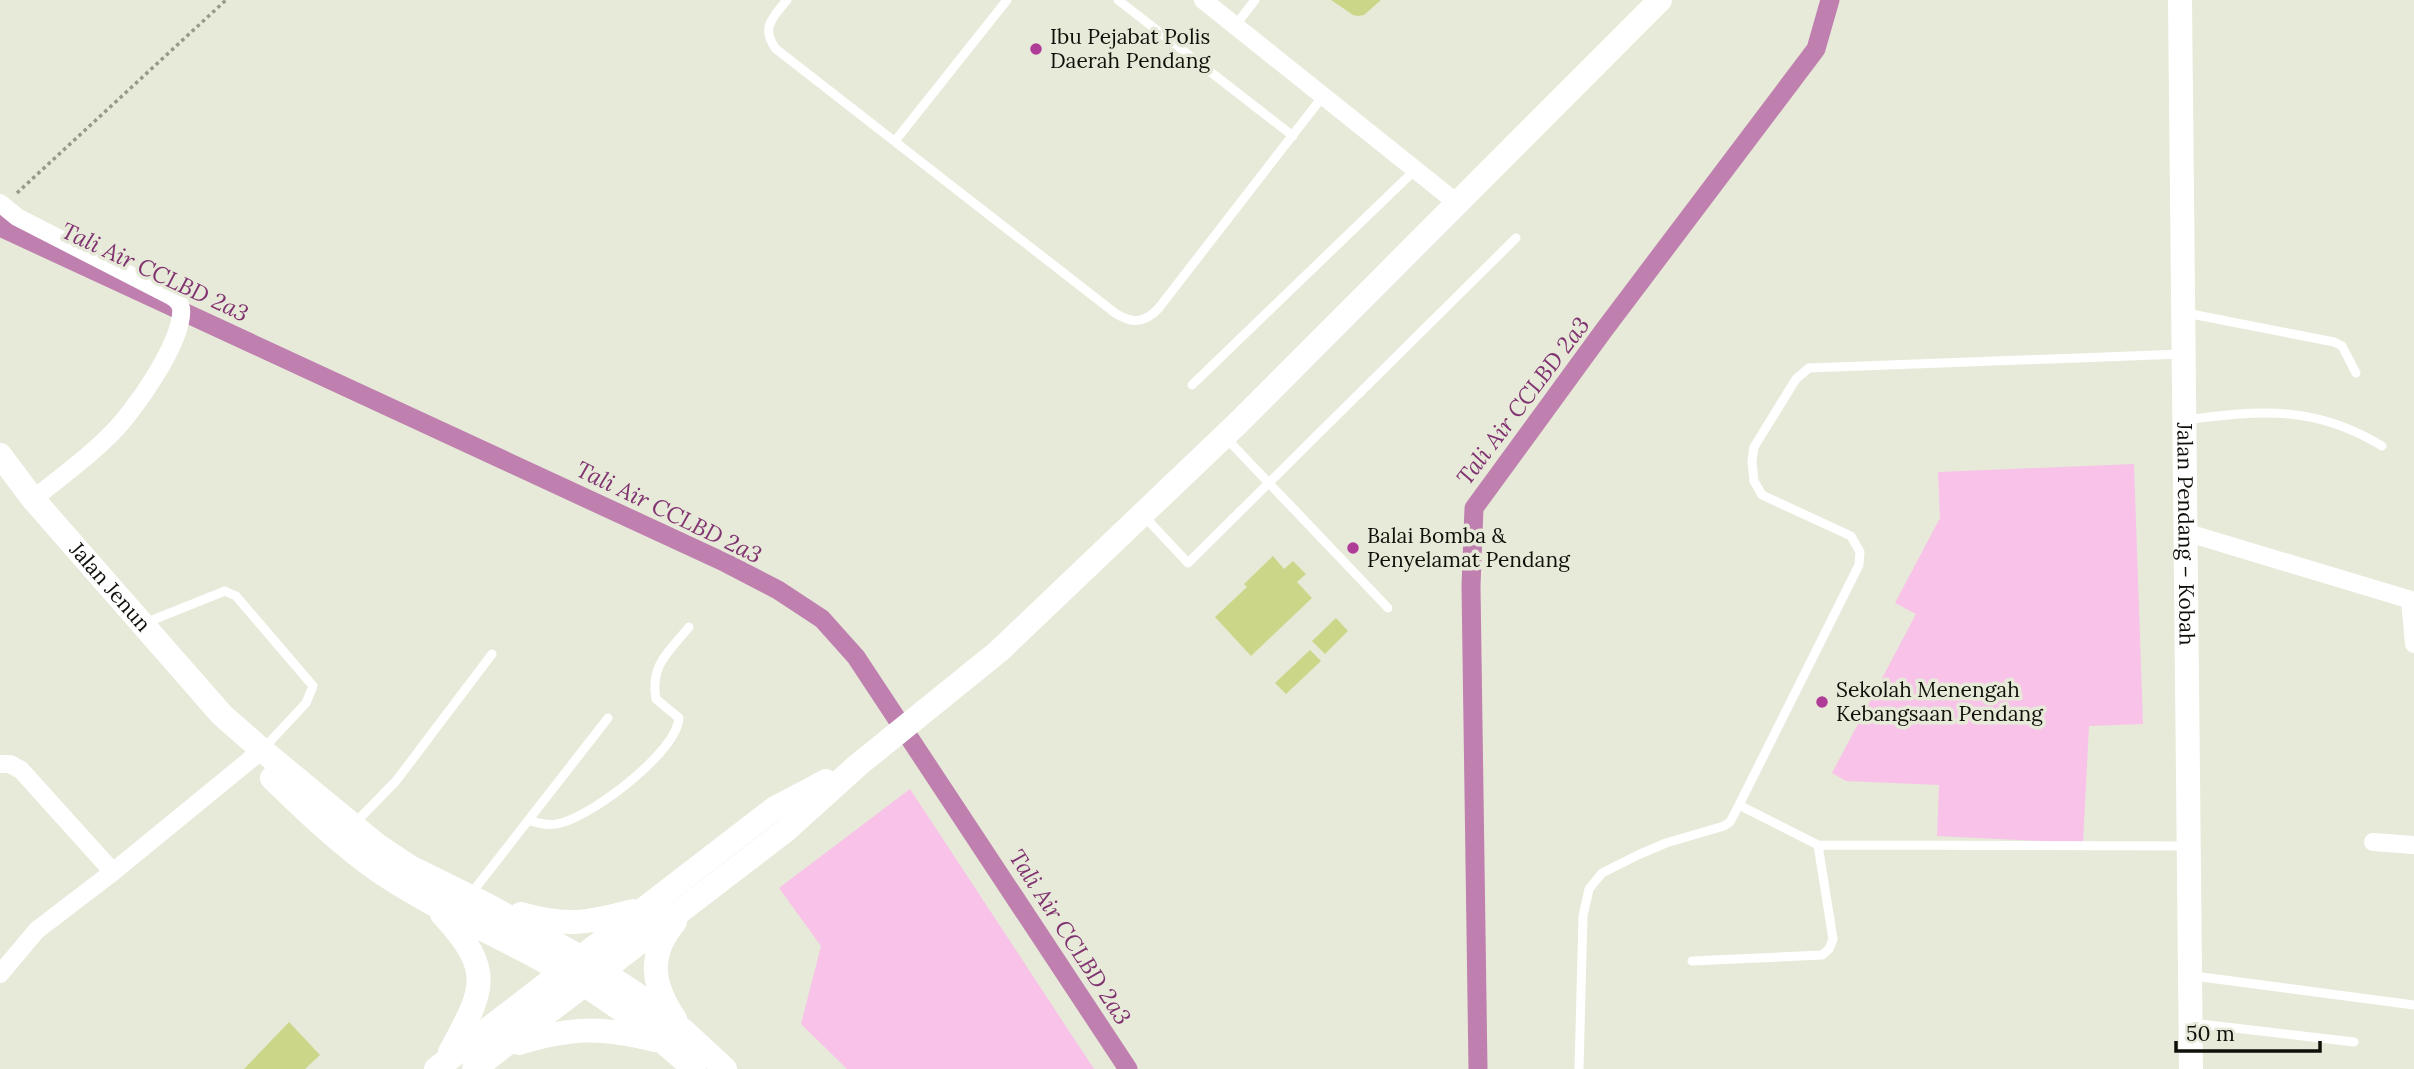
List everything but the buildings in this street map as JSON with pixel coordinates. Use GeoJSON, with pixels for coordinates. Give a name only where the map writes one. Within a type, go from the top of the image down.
{"type":"FeatureCollection","features":[{"type":"Feature","properties":{"kind":"main road"},"geometry":{"type":"LineString","coordinates":[[474,1069],[785,831],[867,758],[999,651],[1224,436],[1660,0]]}},
{"type":"Feature","properties":{"kind":"main road","name":"Jalan Pendang – Kobah"},"geometry":{"type":"LineString","coordinates":[[2180,0],[2191,1069]]}},
{"type":"Feature","properties":{"kind":"main road","name":"Jalan Jenun"},"geometry":{"type":"LineString","coordinates":[[0,455],[33,499],[222,715],[236,739],[257,754]]}},
{"type":"Feature","properties":{"kind":"main road"},"geometry":{"type":"LineString","coordinates":[[257,754],[410,867],[478,901],[593,979],[642,999],[675,1037],[694,1069]]}},
{"type":"Feature","properties":{"kind":"main road"},"geometry":{"type":"LineString","coordinates":[[257,754],[345,845],[381,873],[432,903],[571,964]]}},
{"type":"Feature","properties":{"kind":"main road"},"geometry":{"type":"LineString","coordinates":[[441,1065],[775,808],[867,758]]}},
{"type":"Feature","properties":{"kind":"main road"},"geometry":{"type":"LineString","coordinates":[[675,1037],[655,974],[657,953],[665,934],[702,894]]}},
{"type":"Feature","properties":{"kind":"main road"},"geometry":{"type":"LineString","coordinates":[[478,901],[564,923],[592,921],[645,908]]}},
{"type":"Feature","properties":{"kind":"main road"},"geometry":{"type":"LineString","coordinates":[[432,903],[467,943],[480,976],[480,990],[474,1009],[441,1065]]}},
{"type":"Feature","properties":{"kind":"main road"},"geometry":{"type":"LineString","coordinates":[[502,1048],[547,1034],[579,1029],[615,1031],[675,1037],[725,1069]]}},
{"type":"Feature","properties":{"kind":"street"},"geometry":{"type":"LineString","coordinates":[[1203,0],[1457,203]]}},
{"type":"Feature","properties":{"kind":"street"},"geometry":{"type":"LineString","coordinates":[[3,206],[171,296],[178,301],[180,313],[173,340],[136,406],[108,438],[33,499]]}},
{"type":"Feature","properties":{"kind":"street"},"geometry":{"type":"LineString","coordinates":[[2185,531],[2412,601],[2414,644]]}},
{"type":"Feature","properties":{"kind":"street"},"geometry":{"type":"LineString","coordinates":[[0,974],[37,930],[113,872],[257,754]]}},
{"type":"Feature","properties":{"kind":"street"},"geometry":{"type":"LineString","coordinates":[[0,764],[10,764],[21,771],[113,872]]}},
{"type":"Feature","properties":{"kind":"street"},"geometry":{"type":"LineString","coordinates":[[2373,842],[2414,845]]}},
{"type":"Feature","properties":{"kind":"lane"},"geometry":{"type":"LineString","coordinates":[[787,0],[771,20],[768,30],[770,40],[776,48],[1115,313],[1135,322],[1147,319],[1158,309],[1323,96]]}},
{"type":"Feature","properties":{"kind":"lane"},"geometry":{"type":"LineString","coordinates":[[895,141],[1007,0]]}},
{"type":"Feature","properties":{"kind":"lane"},"geometry":{"type":"LineString","coordinates":[[1118,0],[1293,136]]}},
{"type":"Feature","properties":{"kind":"lane"},"geometry":{"type":"LineString","coordinates":[[1235,26],[1255,0]]}},
{"type":"Feature","properties":{"kind":"lane"},"geometry":{"type":"LineString","coordinates":[[1192,386],[1415,170]]}},
{"type":"Feature","properties":{"kind":"lane"},"geometry":{"type":"LineString","coordinates":[[1142,514],[1188,563],[1516,238]]}},
{"type":"Feature","properties":{"kind":"lane"},"geometry":{"type":"LineString","coordinates":[[2183,313],[2334,342],[2342,346],[2356,373]]}},
{"type":"Feature","properties":{"kind":"lane"},"geometry":{"type":"LineString","coordinates":[[1578,1069],[1583,916],[1589,890],[1602,873],[1640,853],[1724,827],[1730,822],[1859,565],[1860,552],[1851,536],[1762,495],[1754,481],[1754,447],[1796,379],[1809,368],[2183,354]]}},
{"type":"Feature","properties":{"kind":"lane"},"geometry":{"type":"LineString","coordinates":[[2184,421],[2263,411],[2301,414],[2361,433],[2382,446]]}},
{"type":"Feature","properties":{"kind":"lane"},"geometry":{"type":"LineString","coordinates":[[1224,436],[1388,608]]}},
{"type":"Feature","properties":{"kind":"lane"},"geometry":{"type":"LineString","coordinates":[[143,624],[225,592],[236,596],[313,686],[306,703],[257,754]]}},
{"type":"Feature","properties":{"kind":"lane"},"geometry":{"type":"LineString","coordinates":[[529,820],[539,824],[560,824],[597,807],[642,769],[673,736],[679,718],[656,699],[656,670],[689,627]]}},
{"type":"Feature","properties":{"kind":"lane"},"geometry":{"type":"LineString","coordinates":[[353,826],[396,781],[492,654]]}},
{"type":"Feature","properties":{"kind":"lane"},"geometry":{"type":"LineString","coordinates":[[478,901],[529,820],[608,718]]}},
{"type":"Feature","properties":{"kind":"lane"},"geometry":{"type":"LineString","coordinates":[[1739,805],[1818,845],[2188,846]]}},
{"type":"Feature","properties":{"kind":"lane"},"geometry":{"type":"LineString","coordinates":[[1692,961],[1822,955],[1829,949],[1833,939],[1818,845]]}},
{"type":"Feature","properties":{"kind":"lane"},"geometry":{"type":"LineString","coordinates":[[2190,976],[2414,1005]]}},
{"type":"Feature","properties":{"kind":"lane"},"geometry":{"type":"LineString","coordinates":[[2191,1023],[2354,1042]]}},
{"type":"Feature","properties":{"kind":"path"},"geometry":{"type":"LineString","coordinates":[[3,206],[226,0]]}},
{"type":"Feature","properties":{"kind":"shaded area"},"geometry":{"type":"Polygon","coordinates":[[[2134,464],[2143,724],[2089,726],[2083,843],[1937,836],[1939,785],[1846,781],[1832,773],[1916,614],[1895,603],[1940,518],[1938,472],[2134,464]]]}},
{"type":"Feature","properties":{"kind":"shaded area"},"geometry":{"type":"Polygon","coordinates":[[[910,789],[1094,1069],[847,1069],[801,1024],[821,946],[779,888],[910,789]]]}},
{"type":"Feature","properties":{"kind":"waterway","name":"Tali Air CCLBD 2a3"},"geometry":{"type":"LineString","coordinates":[[1478,1069],[1471,586],[1474,508],[1604,330],[1816,49],[1830,0]]}},
{"type":"Feature","properties":{"kind":"waterway","name":"Tali Air CCLBD 2a3"},"geometry":{"type":"LineString","coordinates":[[0,223],[2,228],[726,563],[778,590],[822,619],[856,657],[1128,1069]]}},
{"type":"Feature","properties":{"kind":"place","name":"Ibu Pejabat Polis Daerah Pendang"},"geometry":{"type":"Point","coordinates":[1036,49]}},
{"type":"Feature","properties":{"kind":"place","name":"Balai Bomba & Penyelamat Pendang"},"geometry":{"type":"Point","coordinates":[1353,548]}},
{"type":"Feature","properties":{"kind":"place","name":"Sekolah Menengah Kebangsaan Pendang"},"geometry":{"type":"Point","coordinates":[1822,702]}}]}
